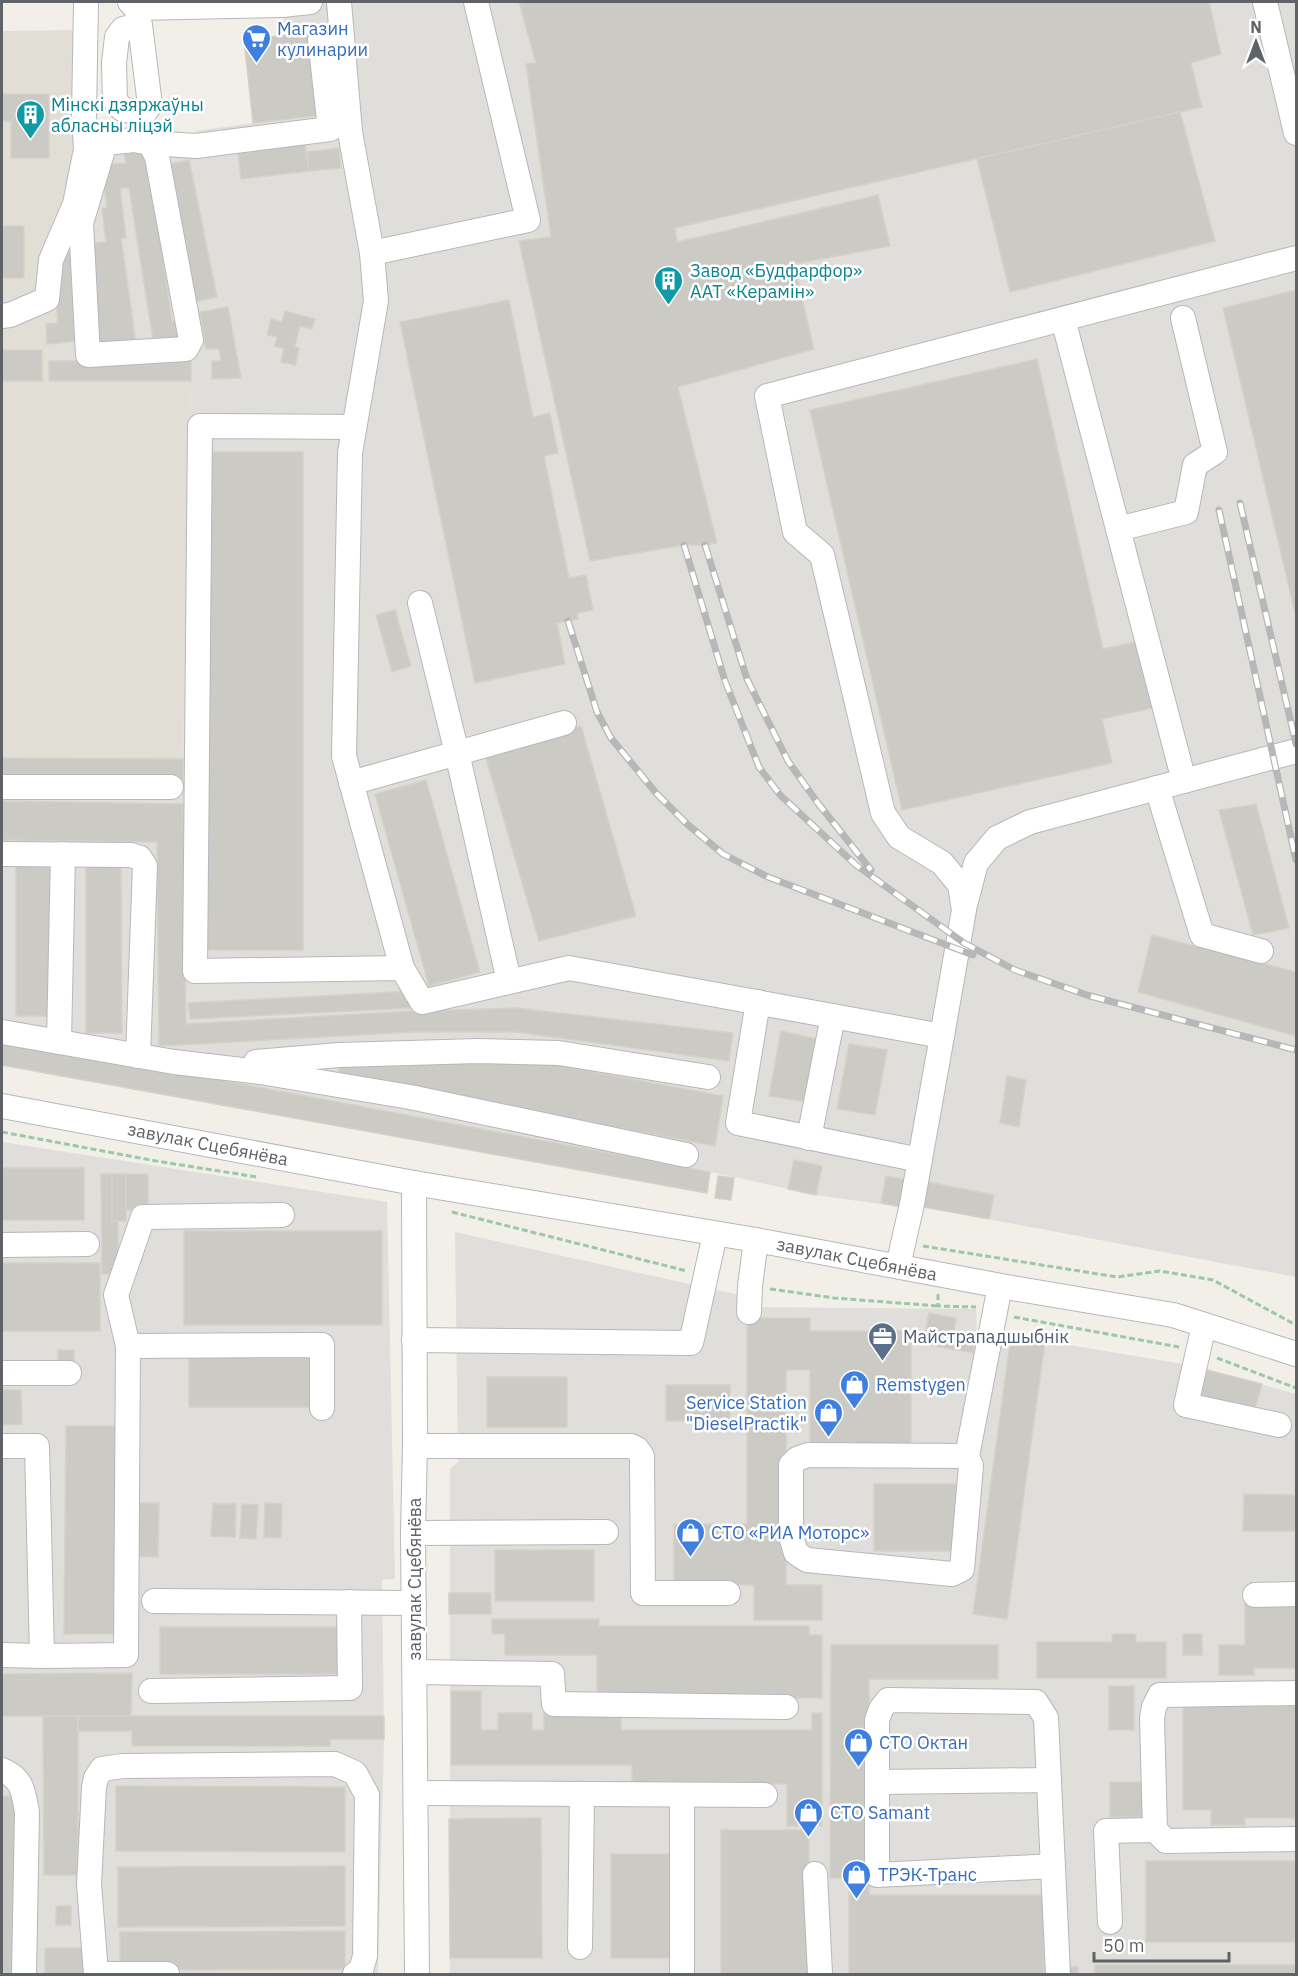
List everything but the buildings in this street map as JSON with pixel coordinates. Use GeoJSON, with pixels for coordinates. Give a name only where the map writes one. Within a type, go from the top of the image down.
{"type":"FeatureCollection","features":[{"type":"Feature","properties":{"kind":"street"},"geometry":{"type":"LineString","coordinates":[[86,2],[84,115],[95,140],[81,223],[88,356],[186,350],[191,340],[157,157],[150,143]]}},
{"type":"Feature","properties":{"kind":"street"},"geometry":{"type":"LineString","coordinates":[[135,11],[310,2]]}},
{"type":"Feature","properties":{"kind":"street"},"geometry":{"type":"LineString","coordinates":[[339,2],[350,132],[372,253],[376,300],[350,453],[344,756],[402,968],[422,1002],[569,968],[942,1036]]}},
{"type":"Feature","properties":{"kind":"street"},"geometry":{"type":"LineString","coordinates":[[372,253],[528,220],[476,2]]}},
{"type":"Feature","properties":{"kind":"street"},"geometry":{"type":"LineString","coordinates":[[1265,2],[1296,133]]}},
{"type":"Feature","properties":{"kind":"street"},"geometry":{"type":"LineString","coordinates":[[2,316],[10,315],[47,299],[51,260],[75,204],[86,150],[95,140],[134,140],[196,146],[330,129],[320,39]]}},
{"type":"Feature","properties":{"kind":"street"},"geometry":{"type":"LineString","coordinates":[[964,910],[960,885],[948,870],[942,863],[899,837],[883,813],[822,555],[795,532],[767,396],[1296,258]]}},
{"type":"Feature","properties":{"kind":"street"},"geometry":{"type":"LineString","coordinates":[[1118,530],[1186,512],[1195,465],[1215,452],[1183,318]]}},
{"type":"Feature","properties":{"kind":"street"},"geometry":{"type":"LineString","coordinates":[[1063,319],[1184,781]]}},
{"type":"Feature","properties":{"kind":"street"},"geometry":{"type":"LineString","coordinates":[[354,427],[200,426],[195,971],[402,968]]}},
{"type":"Feature","properties":{"kind":"street"},"geometry":{"type":"LineString","coordinates":[[420,603],[509,981]]}},
{"type":"Feature","properties":{"kind":"street"},"geometry":{"type":"LineString","coordinates":[[351,783],[564,723]]}},
{"type":"Feature","properties":{"kind":"street"},"geometry":{"type":"LineString","coordinates":[[898,1266],[920,1160],[964,910],[976,863],[997,838],[1030,822],[1296,751]]}},
{"type":"Feature","properties":{"kind":"street"},"geometry":{"type":"LineString","coordinates":[[2,787],[171,787]]}},
{"type":"Feature","properties":{"kind":"street"},"geometry":{"type":"LineString","coordinates":[[1157,788],[1202,935],[1261,951]]}},
{"type":"Feature","properties":{"kind":"street"},"geometry":{"type":"LineString","coordinates":[[2,854],[131,855],[140,858],[145,866],[138,1056]]}},
{"type":"Feature","properties":{"kind":"street"},"geometry":{"type":"LineString","coordinates":[[59,1042],[63,855]]}},
{"type":"Feature","properties":{"kind":"street"},"geometry":{"type":"LineString","coordinates":[[758,1002],[738,1123],[920,1160]]}},
{"type":"Feature","properties":{"kind":"street"},"geometry":{"type":"LineString","coordinates":[[809,1138],[833,1016]]}},
{"type":"Feature","properties":{"kind":"street"},"geometry":{"type":"LineString","coordinates":[[2,1032],[174,1062],[218,1066],[410,1097],[686,1155]]}},
{"type":"Feature","properties":{"kind":"street"},"geometry":{"type":"LineString","coordinates":[[218,1066],[339,1055],[478,1050],[559,1053],[708,1077]]}},
{"type":"Feature","properties":{"kind":"street","name":"завулак Сцебянёва"},"geometry":{"type":"LineString","coordinates":[[2,1106],[414,1183],[756,1240],[1000,1286],[1173,1315],[1296,1354]]}},
{"type":"Feature","properties":{"kind":"street","name":"завулак Сцебянёва"},"geometry":{"type":"LineString","coordinates":[[414,1183],[413,1533],[417,1974]]}},
{"type":"Feature","properties":{"kind":"street"},"geometry":{"type":"LineString","coordinates":[[2,1655],[126,1655],[128,1346],[116,1295],[143,1217],[282,1215]]}},
{"type":"Feature","properties":{"kind":"street"},"geometry":{"type":"LineString","coordinates":[[414,1341],[691,1344],[715,1234]]}},
{"type":"Feature","properties":{"kind":"street"},"geometry":{"type":"LineString","coordinates":[[749,1312],[756,1240]]}},
{"type":"Feature","properties":{"kind":"street"},"geometry":{"type":"LineString","coordinates":[[2,1245],[87,1244]]}},
{"type":"Feature","properties":{"kind":"street"},"geometry":{"type":"LineString","coordinates":[[967,1456],[808,1455],[796,1459],[791,1465],[791,1536],[796,1553],[807,1560],[941,1573],[952,1574],[962,1569],[971,1466],[967,1456],[1000,1286]]}},
{"type":"Feature","properties":{"kind":"street"},"geometry":{"type":"LineString","coordinates":[[1204,1325],[1186,1404],[1279,1425]]}},
{"type":"Feature","properties":{"kind":"street"},"geometry":{"type":"LineString","coordinates":[[128,1346],[322,1345],[322,1408]]}},
{"type":"Feature","properties":{"kind":"street"},"geometry":{"type":"LineString","coordinates":[[2,1373],[69,1373]]}},
{"type":"Feature","properties":{"kind":"street"},"geometry":{"type":"LineString","coordinates":[[2,1446],[38,1446],[42,1656]]}},
{"type":"Feature","properties":{"kind":"street"},"geometry":{"type":"LineString","coordinates":[[415,1446],[631,1446],[637,1449],[642,1456],[643,1593],[728,1593]]}},
{"type":"Feature","properties":{"kind":"street"},"geometry":{"type":"LineString","coordinates":[[413,1533],[606,1532]]}},
{"type":"Feature","properties":{"kind":"street"},"geometry":{"type":"LineString","coordinates":[[1255,1595],[1296,1594]]}},
{"type":"Feature","properties":{"kind":"street"},"geometry":{"type":"LineString","coordinates":[[154,1600],[414,1603]]}},
{"type":"Feature","properties":{"kind":"street"},"geometry":{"type":"LineString","coordinates":[[151,1691],[350,1688],[349,1602]]}},
{"type":"Feature","properties":{"kind":"street"},"geometry":{"type":"LineString","coordinates":[[415,1672],[552,1674],[554,1704],[786,1707]]}},
{"type":"Feature","properties":{"kind":"street"},"geometry":{"type":"LineString","coordinates":[[1296,1693],[1160,1695],[1152,1718],[1155,1830],[1166,1841],[1296,1839]]}},
{"type":"Feature","properties":{"kind":"street"},"geometry":{"type":"LineString","coordinates":[[1053,1866],[877,1875],[877,1720],[880,1709],[888,1700],[1036,1702],[1046,1718],[1049,1780],[1053,1866],[1058,1974]]}},
{"type":"Feature","properties":{"kind":"street"},"geometry":{"type":"LineString","coordinates":[[167,1974],[96,1974],[89,1884],[94,1787],[96,1778],[102,1769],[123,1766],[335,1764],[355,1773],[367,1795],[366,1956],[361,1970],[355,1974]]}},
{"type":"Feature","properties":{"kind":"street"},"geometry":{"type":"LineString","coordinates":[[2,1770],[14,1775],[23,1789],[27,1812],[24,1974]]}},
{"type":"Feature","properties":{"kind":"street"},"geometry":{"type":"LineString","coordinates":[[877,1782],[1049,1780]]}},
{"type":"Feature","properties":{"kind":"street"},"geometry":{"type":"LineString","coordinates":[[416,1793],[765,1795]]}},
{"type":"Feature","properties":{"kind":"street"},"geometry":{"type":"LineString","coordinates":[[580,1947],[582,1794]]}},
{"type":"Feature","properties":{"kind":"street"},"geometry":{"type":"LineString","coordinates":[[682,1795],[682,1974]]}},
{"type":"Feature","properties":{"kind":"street"},"geometry":{"type":"LineString","coordinates":[[1110,1922],[1106,1831],[1155,1830]]}},
{"type":"Feature","properties":{"kind":"street"},"geometry":{"type":"LineString","coordinates":[[815,1874],[820,1974]]}},
{"type":"Feature","properties":{"kind":"path"},"geometry":{"type":"LineString","coordinates":[[2,1132],[156,1161],[259,1177]]}},
{"type":"Feature","properties":{"kind":"path"},"geometry":{"type":"LineString","coordinates":[[447,1211],[705,1276]]}},
{"type":"Feature","properties":{"kind":"path"},"geometry":{"type":"LineString","coordinates":[[903,1242],[1117,1277],[1160,1271],[1213,1280],[1296,1325]]}},
{"type":"Feature","properties":{"kind":"path"},"geometry":{"type":"LineString","coordinates":[[938,1306],[939,1248]]}},
{"type":"Feature","properties":{"kind":"path"},"geometry":{"type":"LineString","coordinates":[[750,1286],[834,1298],[977,1307],[995,1313],[1198,1351],[1296,1388]]}},
{"type":"Feature","properties":{"kind":"shaded area"},"geometry":{"type":"Polygon","coordinates":[[[282,2],[1296,2],[1296,1277],[903,1203],[901,1207],[816,1195],[711,1172],[707,1193],[2,1065],[2,758],[183,759],[191,381],[49,381],[46,324],[53,270],[93,156],[100,129],[110,134],[196,135],[196,131],[253,123],[244,40],[286,35],[282,2]]]}},
{"type":"Feature","properties":{"kind":"shaded area"},"geometry":{"type":"Polygon","coordinates":[[[77,30],[78,143],[53,270],[58,323],[46,325],[49,381],[191,381],[183,759],[2,758],[2,31],[77,30]]]}},
{"type":"Feature","properties":{"kind":"shaded area"},"geometry":{"type":"Polygon","coordinates":[[[2,1142],[387,1202],[395,1579],[382,1580],[384,1739],[378,1974],[2,1974],[2,1142]]]}},
{"type":"Feature","properties":{"kind":"shaded area"},"geometry":{"type":"Polygon","coordinates":[[[455,1232],[739,1295],[740,1307],[976,1309],[977,1334],[1045,1341],[1195,1366],[1296,1394],[1296,1974],[450,1974],[450,1469],[458,1462],[455,1232]]]}},
{"type":"Feature","properties":{"kind":"railway"},"geometry":{"type":"LineString","coordinates":[[1240,503],[1296,744]]}},
{"type":"Feature","properties":{"kind":"railway"},"geometry":{"type":"LineString","coordinates":[[1219,510],[1296,860]]}},
{"type":"Feature","properties":{"kind":"railway"},"geometry":{"type":"LineString","coordinates":[[684,545],[725,681],[759,767],[780,795],[856,865],[964,943],[1015,970],[1090,996],[1296,1050]]}},
{"type":"Feature","properties":{"kind":"railway"},"geometry":{"type":"LineString","coordinates":[[705,545],[747,679],[788,761],[871,870]]}},
{"type":"Feature","properties":{"kind":"railway"},"geometry":{"type":"LineString","coordinates":[[568,621],[597,712],[611,738],[656,793],[687,824],[723,854],[768,877],[973,955]]}},
{"type":"Feature","properties":{"kind":"place","name":"Магазин кулинарии"},"geometry":{"type":"Point","coordinates":[256,64]}},
{"type":"Feature","properties":{"kind":"place","name":"Мінскі дзяржаўны абласны ліцэй"},"geometry":{"type":"Point","coordinates":[30,140]}},
{"type":"Feature","properties":{"kind":"place","name":"Завод «Будфарфор» ААТ «Керамін»"},"geometry":{"type":"Point","coordinates":[669,306]}},
{"type":"Feature","properties":{"kind":"place","name":"Майстрападшыбнік"},"geometry":{"type":"Point","coordinates":[882,1362]}},
{"type":"Feature","properties":{"kind":"place","name":"Remstygen"},"geometry":{"type":"Point","coordinates":[855,1410]}},
{"type":"Feature","properties":{"kind":"place","name":"Service Station \"DieselPractik\""},"geometry":{"type":"Point","coordinates":[828,1438]}},
{"type":"Feature","properties":{"kind":"place","name":"СТО «РИА Моторс»"},"geometry":{"type":"Point","coordinates":[690,1558]}},
{"type":"Feature","properties":{"kind":"place","name":"СТО Октан"},"geometry":{"type":"Point","coordinates":[858,1768]}},
{"type":"Feature","properties":{"kind":"place","name":"СТО Samant"},"geometry":{"type":"Point","coordinates":[809,1838]}},
{"type":"Feature","properties":{"kind":"place","name":"ТРЭК-Транс"},"geometry":{"type":"Point","coordinates":[857,1900]}}]}
